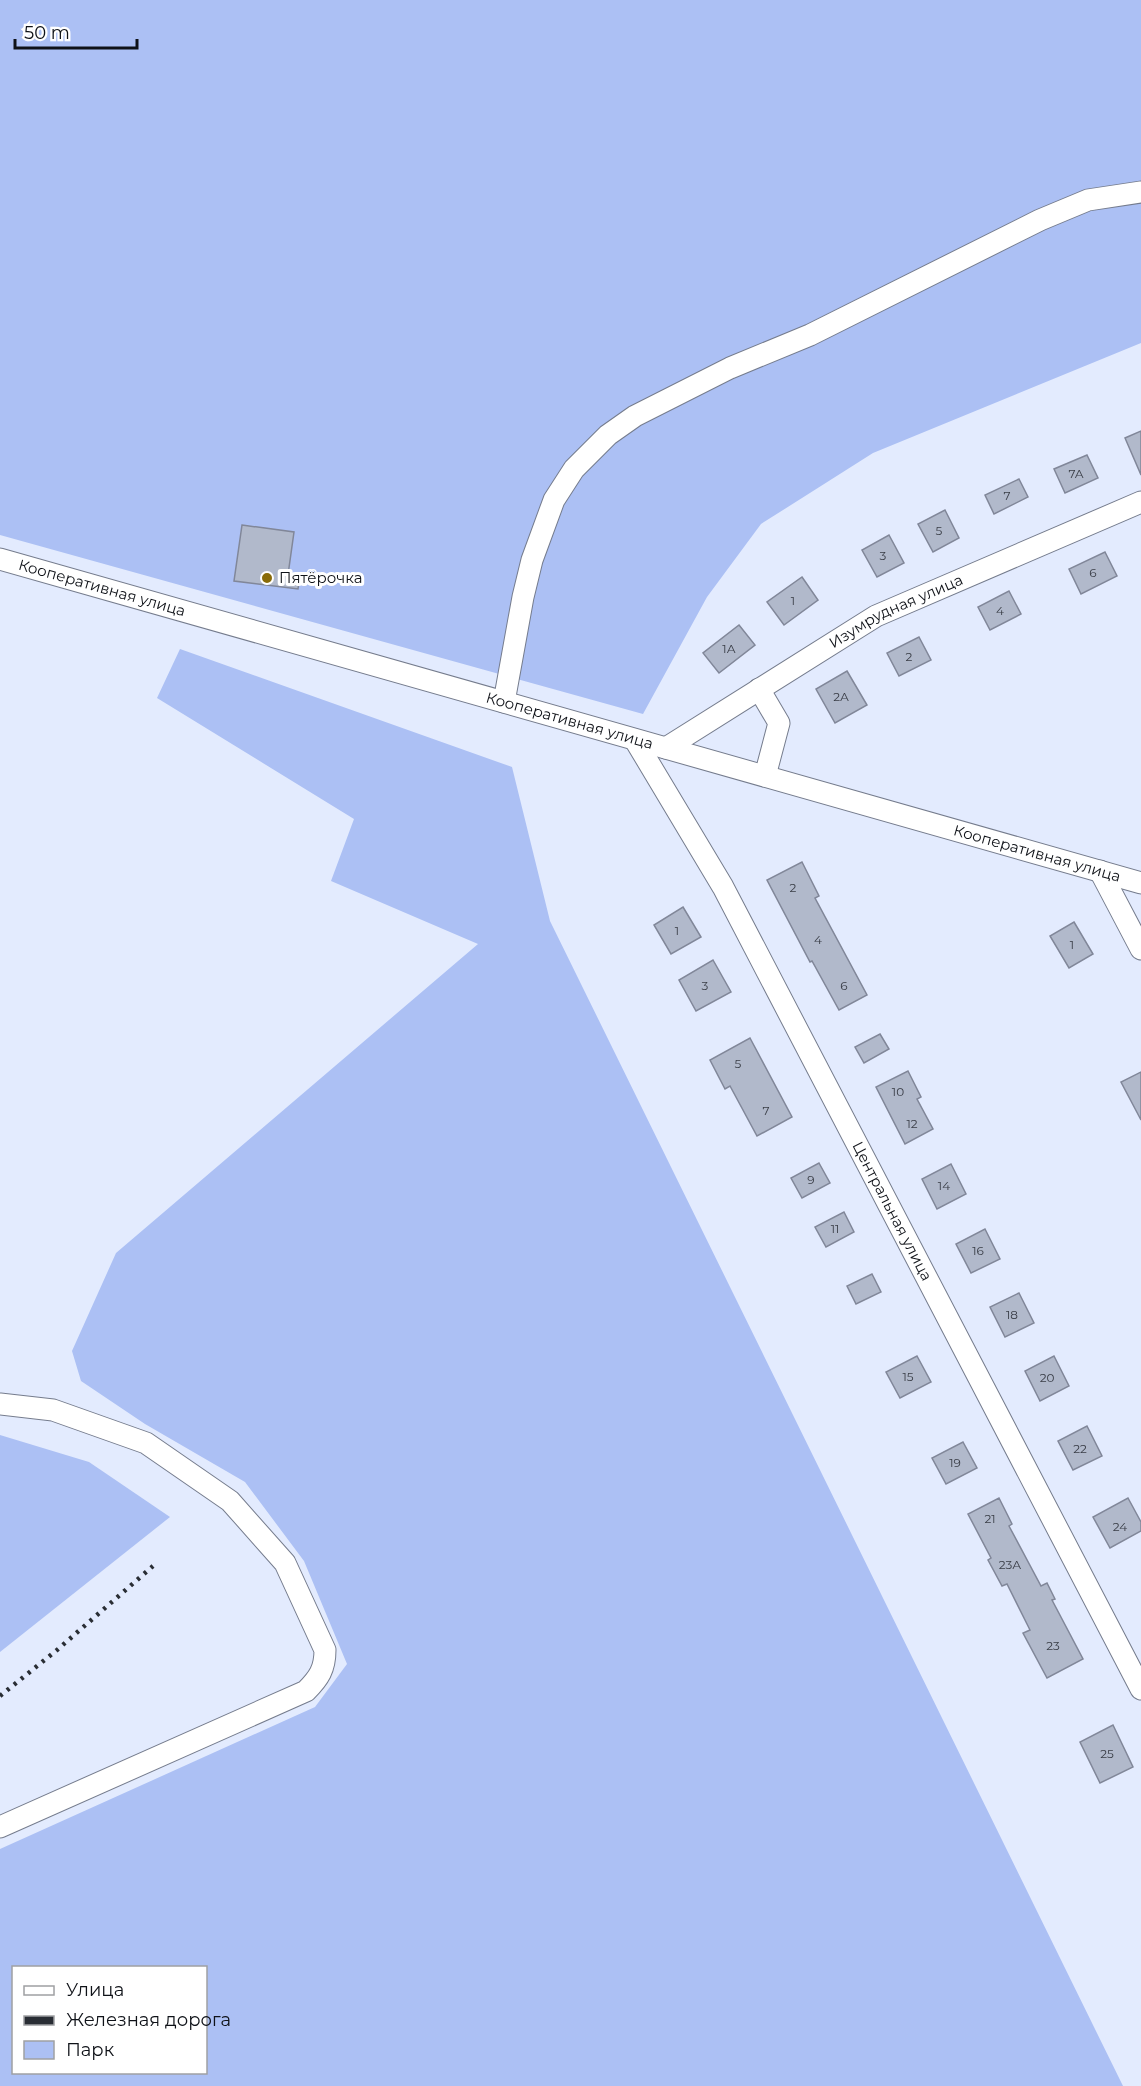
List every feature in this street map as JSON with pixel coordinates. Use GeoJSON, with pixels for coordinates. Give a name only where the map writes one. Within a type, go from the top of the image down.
{"type":"FeatureCollection","features":[{"type":"Feature","properties":{"kind":"street"},"geometry":{"type":"LineString","coordinates":[[504,702],[525,588],[532,560],[554,500],[574,469],[608,435],[635,416],[712,377],[810,335],[1040,220],[1088,200],[1141,192]]}},
{"type":"Feature","properties":{"kind":"street","name":"Изумрудная улица"},"geometry":{"type":"LineString","coordinates":[[666,748],[876,616],[1141,502]]}},
{"type":"Feature","properties":{"kind":"street","name":"Кооперативная улица"},"geometry":{"type":"LineString","coordinates":[[0,560],[1141,883]]}},
{"type":"Feature","properties":{"kind":"street"},"geometry":{"type":"LineString","coordinates":[[759,689],[779,723],[765,776]]}},
{"type":"Feature","properties":{"kind":"street","name":"Центральная улица"},"geometry":{"type":"LineString","coordinates":[[635,740],[723,886],[1141,1689]]}},
{"type":"Feature","properties":{"kind":"street"},"geometry":{"type":"LineString","coordinates":[[1100,871],[1141,949]]}},
{"type":"Feature","properties":{"kind":"street"},"geometry":{"type":"LineString","coordinates":[[0,1404],[53,1410],[146,1443],[230,1501],[285,1563],[325,1650],[325,1662],[319,1678],[306,1691],[0,1827]]}},
{"type":"Feature","properties":{"kind":"green space"},"geometry":{"type":"Polygon","coordinates":[[[0,0],[1141,0],[1141,343],[873,453],[761,524],[707,597],[643,714],[0,535],[0,0]]]}},
{"type":"Feature","properties":{"kind":"green space"},"geometry":{"type":"Polygon","coordinates":[[[180,649],[512,767],[550,921],[1123,2086],[0,2086],[0,1849],[315,1707],[347,1664],[304,1561],[245,1482],[145,1424],[81,1381],[72,1351],[116,1253],[478,944],[331,881],[354,819],[157,698],[180,649]]]}},
{"type":"Feature","properties":{"kind":"green space"},"geometry":{"type":"Polygon","coordinates":[[[0,1435],[89,1462],[170,1517],[0,1652],[0,1435]]]}},
{"type":"Feature","properties":{"kind":"building"},"geometry":{"type":"Polygon","coordinates":[[[1141,431],[1141,475],[1125,438],[1141,431]]]}},
{"type":"Feature","properties":{"kind":"building"},"geometry":{"type":"Polygon","coordinates":[[[1087,455],[1098,478],[1065,493],[1054,469],[1087,455]]]}},
{"type":"Feature","properties":{"kind":"building"},"geometry":{"type":"Polygon","coordinates":[[[1019,479],[1028,497],[994,514],[985,495],[1019,479]]]}},
{"type":"Feature","properties":{"kind":"building"},"geometry":{"type":"Polygon","coordinates":[[[945,510],[959,538],[933,552],[918,524],[945,510]]]}},
{"type":"Feature","properties":{"kind":"building"},"geometry":{"type":"Polygon","coordinates":[[[242,525],[294,532],[288,575],[300,577],[298,589],[234,581],[242,525]]]}},
{"type":"Feature","properties":{"kind":"building"},"geometry":{"type":"Polygon","coordinates":[[[889,535],[904,563],[877,577],[862,550],[889,535]]]}},
{"type":"Feature","properties":{"kind":"building"},"geometry":{"type":"Polygon","coordinates":[[[1105,552],[1117,576],[1081,594],[1069,569],[1105,552]]]}},
{"type":"Feature","properties":{"kind":"building"},"geometry":{"type":"Polygon","coordinates":[[[802,577],[818,600],[784,625],[767,602],[802,577]]]}},
{"type":"Feature","properties":{"kind":"building"},"geometry":{"type":"Polygon","coordinates":[[[1009,591],[1021,614],[990,630],[978,607],[1009,591]]]}},
{"type":"Feature","properties":{"kind":"building"},"geometry":{"type":"Polygon","coordinates":[[[739,625],[755,645],[719,673],[703,653],[739,625]]]}},
{"type":"Feature","properties":{"kind":"building"},"geometry":{"type":"Polygon","coordinates":[[[919,637],[931,660],[899,676],[887,653],[919,637]]]}},
{"type":"Feature","properties":{"kind":"building"},"geometry":{"type":"Polygon","coordinates":[[[847,671],[867,705],[835,723],[816,689],[847,671]]]}},
{"type":"Feature","properties":{"kind":"building"},"geometry":{"type":"Polygon","coordinates":[[[802,862],[819,896],[815,898],[867,995],[839,1010],[812,961],[810,962],[767,880],[802,862]]]}},
{"type":"Feature","properties":{"kind":"building"},"geometry":{"type":"Polygon","coordinates":[[[683,907],[701,937],[671,954],[654,925],[683,907]]]}},
{"type":"Feature","properties":{"kind":"building"},"geometry":{"type":"Polygon","coordinates":[[[1074,922],[1093,954],[1069,968],[1050,936],[1074,922]]]}},
{"type":"Feature","properties":{"kind":"building"},"geometry":{"type":"Polygon","coordinates":[[[713,960],[731,992],[696,1011],[679,980],[713,960]]]}},
{"type":"Feature","properties":{"kind":"building"},"geometry":{"type":"Polygon","coordinates":[[[880,1034],[889,1049],[864,1063],[855,1047],[880,1034]]]}},
{"type":"Feature","properties":{"kind":"building"},"geometry":{"type":"Polygon","coordinates":[[[750,1038],[792,1117],[757,1136],[730,1086],[725,1089],[710,1060],[750,1038]]]}},
{"type":"Feature","properties":{"kind":"building"},"geometry":{"type":"Polygon","coordinates":[[[908,1071],[921,1097],[917,1099],[933,1129],[905,1144],[876,1087],[908,1071]]]}},
{"type":"Feature","properties":{"kind":"building"},"geometry":{"type":"Polygon","coordinates":[[[1141,1072],[1141,1120],[1121,1082],[1141,1072]]]}},
{"type":"Feature","properties":{"kind":"building"},"geometry":{"type":"Polygon","coordinates":[[[819,1163],[830,1183],[802,1198],[791,1178],[819,1163]]]}},
{"type":"Feature","properties":{"kind":"building"},"geometry":{"type":"Polygon","coordinates":[[[951,1164],[966,1194],[937,1209],[922,1179],[951,1164]]]}},
{"type":"Feature","properties":{"kind":"building"},"geometry":{"type":"Polygon","coordinates":[[[844,1212],[854,1232],[826,1247],[815,1227],[844,1212]]]}},
{"type":"Feature","properties":{"kind":"building"},"geometry":{"type":"Polygon","coordinates":[[[985,1229],[1000,1259],[971,1273],[956,1244],[985,1229]]]}},
{"type":"Feature","properties":{"kind":"building"},"geometry":{"type":"Polygon","coordinates":[[[872,1274],[881,1292],[856,1304],[847,1286],[872,1274]]]}},
{"type":"Feature","properties":{"kind":"building"},"geometry":{"type":"Polygon","coordinates":[[[1019,1293],[1034,1323],[1005,1337],[990,1307],[1019,1293]]]}},
{"type":"Feature","properties":{"kind":"building"},"geometry":{"type":"Polygon","coordinates":[[[917,1356],[931,1382],[900,1398],[886,1372],[917,1356]]]}},
{"type":"Feature","properties":{"kind":"building"},"geometry":{"type":"Polygon","coordinates":[[[1054,1356],[1069,1386],[1040,1401],[1025,1371],[1054,1356]]]}},
{"type":"Feature","properties":{"kind":"building"},"geometry":{"type":"Polygon","coordinates":[[[1087,1426],[1102,1456],[1073,1470],[1058,1441],[1087,1426]]]}},
{"type":"Feature","properties":{"kind":"building"},"geometry":{"type":"Polygon","coordinates":[[[963,1442],[977,1468],[946,1484],[932,1458],[963,1442]]]}},
{"type":"Feature","properties":{"kind":"building"},"geometry":{"type":"Polygon","coordinates":[[[999,1498],[1012,1524],[1009,1526],[1041,1586],[1047,1583],[1055,1599],[1052,1600],[1083,1659],[1047,1678],[1023,1633],[1030,1630],[1007,1584],[1002,1586],[988,1560],[991,1558],[968,1514],[999,1498]]]}},
{"type":"Feature","properties":{"kind":"building"},"geometry":{"type":"Polygon","coordinates":[[[1128,1498],[1141,1522],[1141,1531],[1110,1548],[1093,1517],[1128,1498]]]}},
{"type":"Feature","properties":{"kind":"building"},"geometry":{"type":"Polygon","coordinates":[[[1113,1725],[1133,1767],[1100,1783],[1080,1742],[1113,1725]]]}},
{"type":"Feature","properties":{"kind":"railway"},"geometry":{"type":"LineString","coordinates":[[0,1696],[57,1650],[153,1566]]}},
{"type":"Feature","properties":{"kind":"place","name":"Пятёрочка"},"geometry":{"type":"Point","coordinates":[267,578]}}]}
